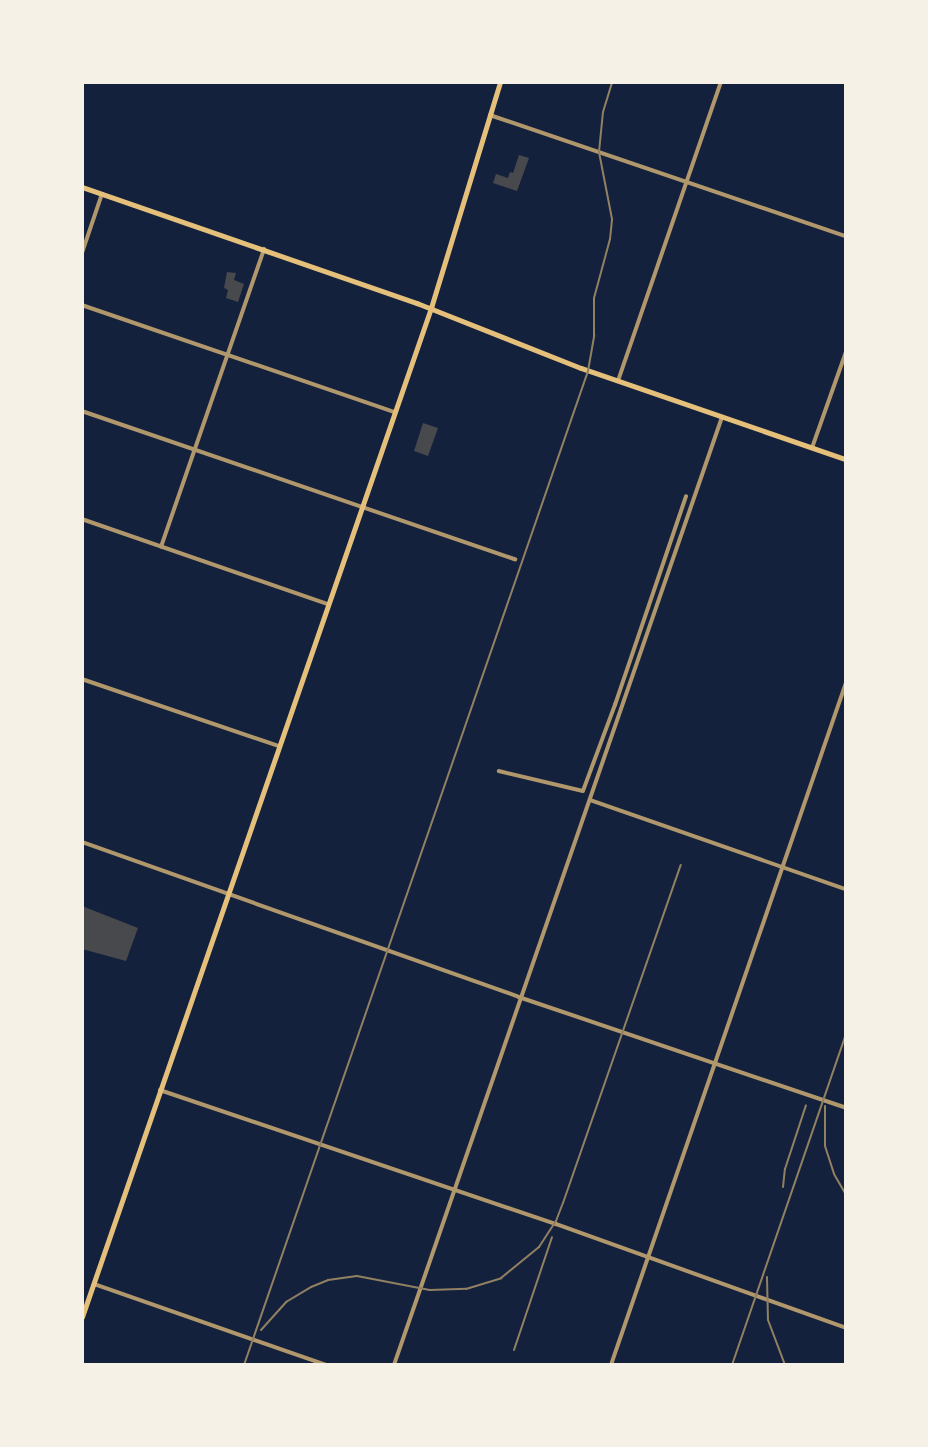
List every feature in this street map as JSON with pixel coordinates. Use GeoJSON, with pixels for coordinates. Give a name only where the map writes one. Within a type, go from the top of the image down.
{"type":"FeatureCollection","features":[{"type":"Feature","properties":{"kind":"main road"},"geometry":{"type":"LineString","coordinates":[[82,1317],[395,412],[500,82]]}},
{"type":"Feature","properties":{"kind":"main road"},"geometry":{"type":"LineString","coordinates":[[82,187],[430,308],[618,381],[846,459]]}},
{"type":"Feature","properties":{"kind":"street"},"geometry":{"type":"LineString","coordinates":[[618,381],[721,82]]}},
{"type":"Feature","properties":{"kind":"street"},"geometry":{"type":"LineString","coordinates":[[490,115],[846,236]]}},
{"type":"Feature","properties":{"kind":"street"},"geometry":{"type":"LineString","coordinates":[[82,253],[102,194]]}},
{"type":"Feature","properties":{"kind":"street"},"geometry":{"type":"LineString","coordinates":[[161,547],[264,249]]}},
{"type":"Feature","properties":{"kind":"street"},"geometry":{"type":"LineString","coordinates":[[82,305],[395,412]]}},
{"type":"Feature","properties":{"kind":"street"},"geometry":{"type":"LineString","coordinates":[[813,448],[846,352]]}},
{"type":"Feature","properties":{"kind":"street"},"geometry":{"type":"LineString","coordinates":[[82,411],[515,559]]}},
{"type":"Feature","properties":{"kind":"street"},"geometry":{"type":"LineString","coordinates":[[394,1365],[519,997],[722,417]]}},
{"type":"Feature","properties":{"kind":"street"},"geometry":{"type":"LineString","coordinates":[[499,771],[583,791],[686,497]]}},
{"type":"Feature","properties":{"kind":"street"},"geometry":{"type":"LineString","coordinates":[[82,519],[328,604]]}},
{"type":"Feature","properties":{"kind":"street"},"geometry":{"type":"LineString","coordinates":[[82,679],[279,746]]}},
{"type":"Feature","properties":{"kind":"street"},"geometry":{"type":"LineString","coordinates":[[611,1365],[846,683]]}},
{"type":"Feature","properties":{"kind":"street"},"geometry":{"type":"LineString","coordinates":[[589,800],[846,890]]}},
{"type":"Feature","properties":{"kind":"street"},"geometry":{"type":"LineString","coordinates":[[82,842],[519,997],[846,1108]]}},
{"type":"Feature","properties":{"kind":"street"},"geometry":{"type":"LineString","coordinates":[[160,1090],[846,1328]]}},
{"type":"Feature","properties":{"kind":"street"},"geometry":{"type":"LineString","coordinates":[[94,1284],[327,1365]]}},
{"type":"Feature","properties":{"kind":"building"},"geometry":{"type":"Polygon","coordinates":[[[519,155],[529,158],[517,191],[493,183],[496,174],[508,178],[510,172],[513,173],[519,155]]]}},
{"type":"Feature","properties":{"kind":"building"},"geometry":{"type":"Polygon","coordinates":[[[227,272],[236,273],[234,280],[244,284],[238,302],[226,298],[228,290],[224,288],[227,272]]]}},
{"type":"Feature","properties":{"kind":"building"},"geometry":{"type":"Polygon","coordinates":[[[423,423],[438,428],[428,456],[414,451],[423,423]]]}},
{"type":"Feature","properties":{"kind":"building"},"geometry":{"type":"Polygon","coordinates":[[[82,906],[138,928],[126,961],[82,949],[82,906]]]}},
{"type":"Feature","properties":{"kind":"railway"},"geometry":{"type":"LineString","coordinates":[[244,1365],[588,371],[594,336],[594,298],[610,239],[612,219],[599,152],[603,112],[612,82]]}},
{"type":"Feature","properties":{"kind":"railway"},"geometry":{"type":"LineString","coordinates":[[261,1330],[286,1302],[328,1280],[357,1276],[430,1290],[466,1289],[501,1278],[539,1247],[556,1221],[563,1203],[681,865]]}},
{"type":"Feature","properties":{"kind":"railway"},"geometry":{"type":"LineString","coordinates":[[732,1365],[846,1034]]}},
{"type":"Feature","properties":{"kind":"railway"},"geometry":{"type":"LineString","coordinates":[[783,1187],[785,1169],[806,1105]]}},
{"type":"Feature","properties":{"kind":"railway"},"geometry":{"type":"LineString","coordinates":[[825,1106],[825,1146],[834,1174],[846,1195]]}},
{"type":"Feature","properties":{"kind":"railway"},"geometry":{"type":"LineString","coordinates":[[514,1350],[552,1237]]}},
{"type":"Feature","properties":{"kind":"railway"},"geometry":{"type":"LineString","coordinates":[[767,1277],[768,1320],[785,1365]]}}]}
